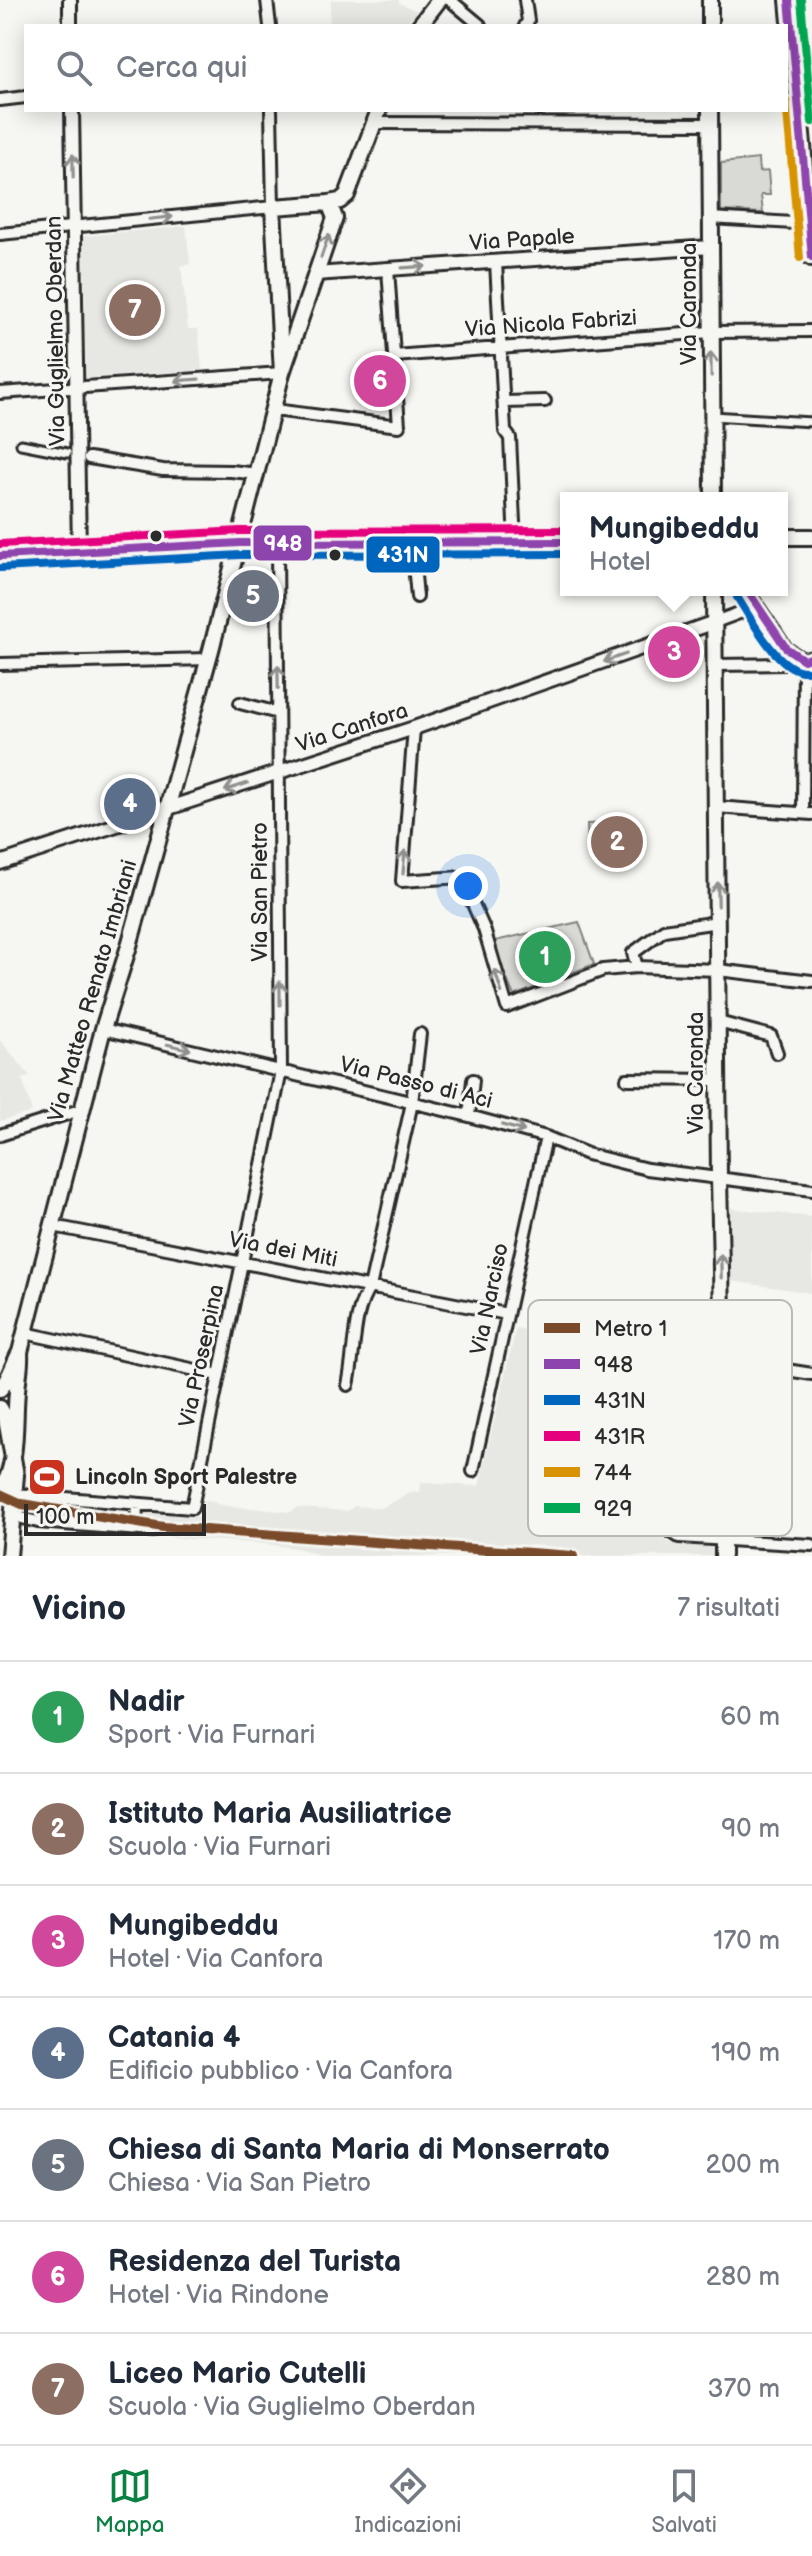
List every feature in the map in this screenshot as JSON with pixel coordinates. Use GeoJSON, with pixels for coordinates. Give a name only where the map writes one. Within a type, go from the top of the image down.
{"type":"FeatureCollection","features":[{"type":"Feature","properties":{"kind":"main road"},"geometry":{"type":"LineString","coordinates":[[421,24],[439,0]]}},
{"type":"Feature","properties":{"kind":"main road"},"geometry":{"type":"LineString","coordinates":[[710,0],[710,24]]}},
{"type":"Feature","properties":{"kind":"main road"},"geometry":{"type":"LineString","coordinates":[[789,0],[791,82],[812,257]]}},
{"type":"Feature","properties":{"kind":"main road"},"geometry":{"type":"LineString","coordinates":[[282,373],[265,208],[340,201],[347,195],[377,116]]}},
{"type":"Feature","properties":{"kind":"main road","name":"Via Caronda"},"geometry":{"type":"LineString","coordinates":[[710,117],[713,492]]}},
{"type":"Feature","properties":{"kind":"main road"},"geometry":{"type":"LineString","coordinates":[[282,373],[335,218],[329,203]]}},
{"type":"Feature","properties":{"kind":"main road"},"geometry":{"type":"LineString","coordinates":[[278,311],[289,319],[301,316]]}},
{"type":"Feature","properties":{"kind":"main road","name":"Via Matteo Renato Imbriani"},"geometry":{"type":"LineString","coordinates":[[20,1352],[103,1029],[209,659],[282,373]]}},
{"type":"Feature","properties":{"kind":"main road"},"geometry":{"type":"LineString","coordinates":[[788,537],[812,537]]}},
{"type":"Feature","properties":{"kind":"main road"},"geometry":{"type":"LineString","coordinates":[[0,556],[240,543],[560,542]]}},
{"type":"Feature","properties":{"kind":"main road","name":"Via Caronda"},"geometry":{"type":"LineString","coordinates":[[714,596],[722,1300]]}},
{"type":"Feature","properties":{"kind":"main road"},"geometry":{"type":"LineString","coordinates":[[0,1389],[20,1352]]}},
{"type":"Feature","properties":{"kind":"main road"},"geometry":{"type":"LineString","coordinates":[[12,1454],[17,1434],[20,1352]]}},
{"type":"Feature","properties":{"kind":"main road"},"geometry":{"type":"LineString","coordinates":[[0,1408],[6,1419],[16,1475],[6,1516],[11,1535],[9,1556]]}},
{"type":"Feature","properties":{"kind":"main road","name":"Via Caronda"},"geometry":{"type":"LineString","coordinates":[[723,1536],[723,1556]]}},
{"type":"Feature","properties":{"kind":"street"},"geometry":{"type":"LineString","coordinates":[[70,0],[70,24]]}},
{"type":"Feature","properties":{"kind":"street"},"geometry":{"type":"LineString","coordinates":[[267,0],[270,24]]}},
{"type":"Feature","properties":{"kind":"street"},"geometry":{"type":"LineString","coordinates":[[450,0],[479,24]]}},
{"type":"Feature","properties":{"kind":"street"},"geometry":{"type":"LineString","coordinates":[[525,0],[526,24]]}},
{"type":"Feature","properties":{"kind":"street"},"geometry":{"type":"LineString","coordinates":[[0,100],[24,97]]}},
{"type":"Feature","properties":{"kind":"street","name":"Via Guglielmo Oberdan"},"geometry":{"type":"LineString","coordinates":[[72,112],[79,552]]}},
{"type":"Feature","properties":{"kind":"street"},"geometry":{"type":"LineString","coordinates":[[0,234],[265,208],[271,173],[271,112]]}},
{"type":"Feature","properties":{"kind":"street"},"geometry":{"type":"LineString","coordinates":[[377,116],[710,117]]}},
{"type":"Feature","properties":{"kind":"street"},"geometry":{"type":"LineString","coordinates":[[710,218],[810,228]]}},
{"type":"Feature","properties":{"kind":"street","name":"Via Papale"},"geometry":{"type":"LineString","coordinates":[[315,274],[711,247]]}},
{"type":"Feature","properties":{"kind":"street"},"geometry":{"type":"LineString","coordinates":[[496,262],[505,431],[510,438],[515,543]]}},
{"type":"Feature","properties":{"kind":"street"},"geometry":{"type":"LineString","coordinates":[[274,410],[399,426],[388,269]]}},
{"type":"Feature","properties":{"kind":"street","name":"Via Nicola Fabrizi"},"geometry":{"type":"LineString","coordinates":[[394,356],[711,332],[812,331]]}},
{"type":"Feature","properties":{"kind":"street"},"geometry":{"type":"LineString","coordinates":[[0,393],[282,373]]}},
{"type":"Feature","properties":{"kind":"street"},"geometry":{"type":"LineString","coordinates":[[504,402],[545,401]]}},
{"type":"Feature","properties":{"kind":"street"},"geometry":{"type":"LineString","coordinates":[[712,416],[812,422]]}},
{"type":"Feature","properties":{"kind":"street"},"geometry":{"type":"LineString","coordinates":[[21,444],[67,453]]}},
{"type":"Feature","properties":{"kind":"street"},"geometry":{"type":"LineString","coordinates":[[89,458],[163,470],[258,474]]}},
{"type":"Feature","properties":{"kind":"street","name":"Via San Pietro"},"geometry":{"type":"LineString","coordinates":[[277,543],[281,1071]]}},
{"type":"Feature","properties":{"kind":"street"},"geometry":{"type":"LineString","coordinates":[[412,543],[417,597]]}},
{"type":"Feature","properties":{"kind":"street"},"geometry":{"type":"LineString","coordinates":[[751,596],[786,648],[808,658]]}},
{"type":"Feature","properties":{"kind":"street"},"geometry":{"type":"LineString","coordinates":[[715,622],[758,606]]}},
{"type":"Feature","properties":{"kind":"street","name":"Via Canfora"},"geometry":{"type":"LineString","coordinates":[[0,863],[414,728],[715,622]]}},
{"type":"Feature","properties":{"kind":"street"},"geometry":{"type":"LineString","coordinates":[[715,665],[787,664],[808,658]]}},
{"type":"Feature","properties":{"kind":"street"},"geometry":{"type":"LineString","coordinates":[[716,807],[804,813],[808,658]]}},
{"type":"Feature","properties":{"kind":"street"},"geometry":{"type":"LineString","coordinates":[[0,664],[209,659]]}},
{"type":"Feature","properties":{"kind":"street"},"geometry":{"type":"LineString","coordinates":[[240,703],[278,713]]}},
{"type":"Feature","properties":{"kind":"street"},"geometry":{"type":"LineString","coordinates":[[414,728],[402,881],[461,877],[484,929],[507,1007],[603,970],[637,967],[718,970],[812,981]]}},
{"type":"Feature","properties":{"kind":"street"},"geometry":{"type":"LineString","coordinates":[[637,967],[633,953],[664,930],[718,922]]}},
{"type":"Feature","properties":{"kind":"street"},"geometry":{"type":"LineString","coordinates":[[718,1022],[771,1036],[777,1053]]}},
{"type":"Feature","properties":{"kind":"street","name":"Via Passo di Aci"},"geometry":{"type":"LineString","coordinates":[[103,1029],[469,1116],[546,1137],[587,1154],[647,1169],[812,1190]]}},
{"type":"Feature","properties":{"kind":"street"},"geometry":{"type":"LineString","coordinates":[[348,1385],[362,1298],[370,1287],[412,1103],[420,1034]]}},
{"type":"Feature","properties":{"kind":"street","name":"Via Proserpina"},"geometry":{"type":"LineString","coordinates":[[137,1504],[192,1508],[281,1071]]}},
{"type":"Feature","properties":{"kind":"street"},"geometry":{"type":"LineString","coordinates":[[627,1079],[718,1080]]}},
{"type":"Feature","properties":{"kind":"street"},"geometry":{"type":"LineString","coordinates":[[469,1116],[473,1080]]}},
{"type":"Feature","properties":{"kind":"street"},"geometry":{"type":"LineString","coordinates":[[0,1135],[83,1109]]}},
{"type":"Feature","properties":{"kind":"street","name":"Via Narciso"},"geometry":{"type":"LineString","coordinates":[[473,1471],[546,1137]]}},
{"type":"Feature","properties":{"kind":"street","name":"Via dei Miti"},"geometry":{"type":"LineString","coordinates":[[53,1226],[507,1314]]}},
{"type":"Feature","properties":{"kind":"street"},"geometry":{"type":"LineString","coordinates":[[25,1333],[219,1375]]}},
{"type":"Feature","properties":{"kind":"street"},"geometry":{"type":"LineString","coordinates":[[792,1371],[812,1374]]}},
{"type":"Feature","properties":{"kind":"street"},"geometry":{"type":"LineString","coordinates":[[13,1494],[137,1504],[136,1529]]}},
{"type":"Feature","properties":{"kind":"street"},"geometry":{"type":"LineString","coordinates":[[6,1516],[38,1522],[153,1531]]}},
{"type":"Feature","properties":{"kind":"street"},"geometry":{"type":"LineString","coordinates":[[685,1536],[812,1545]]}},
{"type":"Feature","properties":{"kind":"shaded area"},"geometry":{"type":"Polygon","coordinates":[[[331,0],[399,0],[399,3],[417,11],[405,24],[329,24],[331,0]]]}},
{"type":"Feature","properties":{"kind":"shaded area"},"geometry":{"type":"Polygon","coordinates":[[[758,159],[759,172],[768,171],[770,195],[761,195],[763,213],[721,211],[721,163],[758,159]]]}},
{"type":"Feature","properties":{"kind":"shaded area"},"geometry":{"type":"Polygon","coordinates":[[[186,226],[190,264],[181,266],[188,329],[198,329],[202,370],[86,378],[84,236],[186,226]]]}},
{"type":"Feature","properties":{"kind":"shaded area"},"geometry":{"type":"Polygon","coordinates":[[[635,822],[636,848],[588,850],[587,824],[635,822]]]}},
{"type":"Feature","properties":{"kind":"shaded area"},"geometry":{"type":"Polygon","coordinates":[[[579,922],[594,964],[514,996],[500,963],[495,941],[579,922]]]}},
{"type":"Feature","properties":{"kind":"shaded area"},"geometry":{"type":"Polygon","coordinates":[[[0,1040],[30,1076],[22,1079],[32,1112],[0,1121],[0,1040]]]}},
{"type":"Feature","properties":{"kind":"shaded area"},"geometry":{"type":"Polygon","coordinates":[[[728,1208],[812,1217],[812,1293],[731,1281],[728,1208]]]}},
{"type":"Feature","properties":{"kind":"shaded area"},"geometry":{"type":"Polygon","coordinates":[[[516,1328],[528,1331],[528,1536],[662,1536],[669,1543],[717,1547],[718,1556],[322,1556],[302,1549],[267,1544],[175,1538],[164,1534],[156,1526],[144,1525],[145,1513],[200,1517],[204,1500],[219,1505],[290,1512],[298,1508],[348,1511],[354,1506],[381,1508],[414,1491],[420,1492],[421,1483],[479,1486],[516,1328]]]}},
{"type":"Feature","properties":{"kind":"metro line","name":"1"},"geometry":{"type":"LineString","coordinates":[[0,1494],[22,1504],[163,1527],[573,1556]]}},
{"type":"Feature","properties":{"kind":"transit line","name":"948"},"geometry":{"type":"LineString","coordinates":[[789,0],[812,257]]}},
{"type":"Feature","properties":{"kind":"transit line","name":"929"},"geometry":{"type":"LineString","coordinates":[[801,0],[812,122]]}},
{"type":"Feature","properties":{"kind":"transit line","name":"744"},"geometry":{"type":"LineString","coordinates":[[787,112],[800,258]]}},
{"type":"Feature","properties":{"kind":"transit line","name":"431R"},"geometry":{"type":"LineString","coordinates":[[0,544],[240,531],[560,530]]}},
{"type":"Feature","properties":{"kind":"transit line","name":"948"},"geometry":{"type":"LineString","coordinates":[[0,556],[240,543],[560,542]]}},
{"type":"Feature","properties":{"kind":"transit line","name":"431N"},"geometry":{"type":"LineString","coordinates":[[1,568],[240,555],[560,554]]}},
{"type":"Feature","properties":{"kind":"transit line","name":"948"},"geometry":{"type":"LineString","coordinates":[[751,596],[786,648],[804,660],[812,657]]}},
{"type":"Feature","properties":{"kind":"transit line","name":"431N"},"geometry":{"type":"LineString","coordinates":[[737,597],[779,657],[801,671],[812,670]]}},
{"type":"Feature","properties":{"kind":"place","name":"Liceo Mario Cutelli"},"geometry":{"type":"Point","coordinates":[135,310]}},
{"type":"Feature","properties":{"kind":"place","name":"Residenza del Turista"},"geometry":{"type":"Point","coordinates":[380,381]}},
{"type":"Feature","properties":{"kind":"place","name":"Chiesa di Santa Maria di Monserrato"},"geometry":{"type":"Point","coordinates":[253,596]}},
{"type":"Feature","properties":{"kind":"place","name":"Mungibeddu"},"geometry":{"type":"Point","coordinates":[674,652]}},
{"type":"Feature","properties":{"kind":"place","name":"Catania 4"},"geometry":{"type":"Point","coordinates":[130,804]}},
{"type":"Feature","properties":{"kind":"place","name":"Istituto Maria Ausiliatrice"},"geometry":{"type":"Point","coordinates":[617,842]}},
{"type":"Feature","properties":{"kind":"place","name":"Nadir"},"geometry":{"type":"Point","coordinates":[545,957]}},
{"type":"Feature","properties":{"kind":"place","name":"Lincoln Sport Palestre"},"geometry":{"type":"Point","coordinates":[47,1477]}}]}
